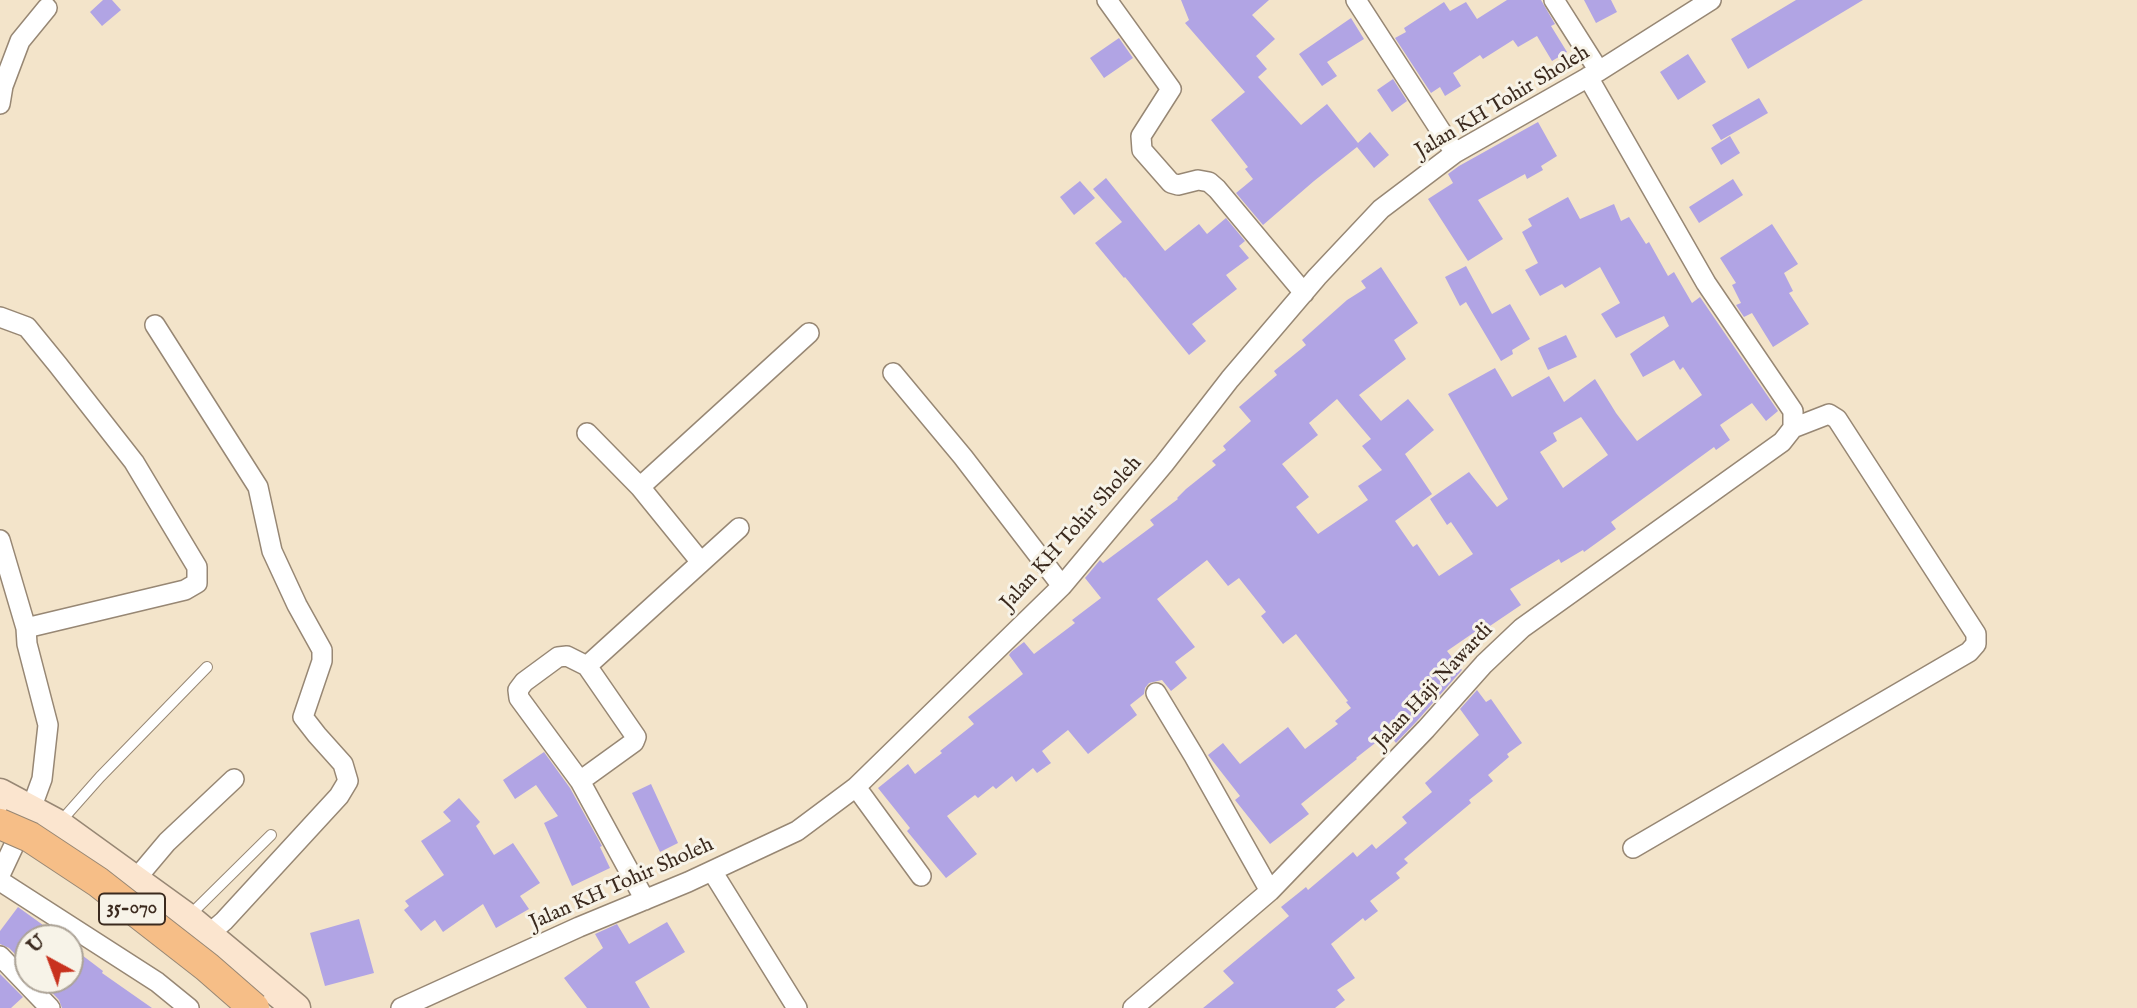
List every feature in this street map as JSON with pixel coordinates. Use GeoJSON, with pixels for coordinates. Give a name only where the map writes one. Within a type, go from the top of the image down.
{"type":"FeatureCollection","features":[{"type":"Feature","properties":{"kind":"main road","name":"35-070"},"geometry":{"type":"LineString","coordinates":[[18,820],[30,837],[98,882],[207,967],[254,1008]]}},
{"type":"Feature","properties":{"kind":"street"},"geometry":{"type":"LineString","coordinates":[[1107,0],[1171,89],[1171,93],[1141,136],[1142,150],[1171,183],[1178,185],[1198,180],[1217,189],[1304,293]]}},
{"type":"Feature","properties":{"kind":"street"},"geometry":{"type":"LineString","coordinates":[[1356,0],[1455,153]]}},
{"type":"Feature","properties":{"kind":"street"},"geometry":{"type":"LineString","coordinates":[[1554,0],[1706,283],[1793,411],[1793,428],[1829,414],[1837,419],[1976,634],[1976,644],[1969,652],[1633,848]]}},
{"type":"Feature","properties":{"kind":"street","name":"Jalan KH Tohir Sholeh"},"geometry":{"type":"LineString","coordinates":[[401,1008],[797,831],[856,787],[1062,586],[1164,464],[1230,379],[1381,209],[1455,153],[1593,74],[1711,0]]}},
{"type":"Feature","properties":{"kind":"street"},"geometry":{"type":"LineString","coordinates":[[0,104],[6,78],[20,41],[47,8]]}},
{"type":"Feature","properties":{"kind":"street"},"geometry":{"type":"LineString","coordinates":[[0,317],[27,327],[58,365],[134,462],[197,567],[197,583],[185,590],[26,628]]}},
{"type":"Feature","properties":{"kind":"street"},"geometry":{"type":"LineString","coordinates":[[155,326],[258,487],[276,558],[297,605],[322,650],[322,661],[303,717],[343,764],[348,781],[339,796],[225,921],[199,926]]}},
{"type":"Feature","properties":{"kind":"street"},"geometry":{"type":"LineString","coordinates":[[639,487],[809,333]]}},
{"type":"Feature","properties":{"kind":"street"},"geometry":{"type":"LineString","coordinates":[[892,373],[971,467],[1062,586]]}},
{"type":"Feature","properties":{"kind":"street","name":"Jalan Haji Nawardi"},"geometry":{"type":"LineString","coordinates":[[1133,1008],[1270,891],[1426,729],[1484,664],[1522,628],[1782,442],[1793,428]]}},
{"type":"Feature","properties":{"kind":"street"},"geometry":{"type":"LineString","coordinates":[[587,433],[639,487],[700,561]]}},
{"type":"Feature","properties":{"kind":"street"},"geometry":{"type":"LineString","coordinates":[[587,666],[739,528]]}},
{"type":"Feature","properties":{"kind":"street"},"geometry":{"type":"LineString","coordinates":[[0,875],[18,820],[42,779],[48,725],[27,644],[26,628],[1,548]]}},
{"type":"Feature","properties":{"kind":"street"},"geometry":{"type":"LineString","coordinates":[[580,781],[636,737],[587,666],[567,656],[558,657],[524,682],[518,691],[519,698],[580,781],[645,900]]}},
{"type":"Feature","properties":{"kind":"street"},"geometry":{"type":"LineString","coordinates":[[1156,694],[1270,891]]}},
{"type":"Feature","properties":{"kind":"street"},"geometry":{"type":"LineString","coordinates":[[135,880],[167,842],[234,779]]}},
{"type":"Feature","properties":{"kind":"street"},"geometry":{"type":"LineString","coordinates":[[856,787],[921,876]]}},
{"type":"Feature","properties":{"kind":"street"},"geometry":{"type":"LineString","coordinates":[[0,793],[18,820]]}},
{"type":"Feature","properties":{"kind":"street"},"geometry":{"type":"LineString","coordinates":[[18,820],[58,824],[199,926],[296,1008]]}},
{"type":"Feature","properties":{"kind":"street"},"geometry":{"type":"LineString","coordinates":[[712,871],[797,1008]]}},
{"type":"Feature","properties":{"kind":"street"},"geometry":{"type":"LineString","coordinates":[[0,881],[157,982],[189,1008]]}},
{"type":"Feature","properties":{"kind":"street"},"geometry":{"type":"LineString","coordinates":[[0,956],[50,1008]]}},
{"type":"Feature","properties":{"kind":"lane"},"geometry":{"type":"LineString","coordinates":[[58,824],[207,667]]}},
{"type":"Feature","properties":{"kind":"lane"},"geometry":{"type":"LineString","coordinates":[[199,926],[271,835]]}},
{"type":"Feature","properties":{"kind":"building"},"geometry":{"type":"Polygon","coordinates":[[[103,0],[112,0],[121,10],[102,26],[90,12],[103,0]]]}},
{"type":"Feature","properties":{"kind":"building"},"geometry":{"type":"Polygon","coordinates":[[[1181,0],[1269,0],[1252,15],[1275,39],[1256,56],[1267,69],[1258,77],[1301,125],[1327,104],[1358,143],[1370,132],[1389,155],[1374,168],[1357,147],[1263,225],[1236,193],[1253,179],[1245,169],[1248,167],[1211,120],[1245,92],[1185,23],[1189,20],[1181,0]]]}},
{"type":"Feature","properties":{"kind":"building"},"geometry":{"type":"Polygon","coordinates":[[[1507,0],[1541,0],[1555,24],[1551,26],[1567,52],[1552,61],[1537,36],[1518,47],[1513,40],[1483,59],[1480,55],[1453,73],[1461,86],[1445,96],[1440,87],[1431,93],[1395,38],[1406,32],[1404,28],[1444,2],[1450,11],[1466,2],[1477,19],[1507,0]]]}},
{"type":"Feature","properties":{"kind":"building"},"geometry":{"type":"Polygon","coordinates":[[[1584,0],[1611,0],[1617,12],[1596,23],[1584,0]]]}},
{"type":"Feature","properties":{"kind":"building"},"geometry":{"type":"Polygon","coordinates":[[[1796,0],[1863,0],[1748,69],[1731,39],[1796,0]]]}},
{"type":"Feature","properties":{"kind":"building"},"geometry":{"type":"Polygon","coordinates":[[[1351,18],[1364,39],[1327,62],[1337,76],[1322,86],[1299,54],[1351,18]]]}},
{"type":"Feature","properties":{"kind":"building"},"geometry":{"type":"Polygon","coordinates":[[[1119,38],[1133,58],[1104,78],[1090,58],[1119,38]]]}},
{"type":"Feature","properties":{"kind":"building"},"geometry":{"type":"Polygon","coordinates":[[[1688,54],[1706,82],[1678,100],[1660,72],[1688,54]]]}},
{"type":"Feature","properties":{"kind":"building"},"geometry":{"type":"Polygon","coordinates":[[[1393,79],[1407,101],[1392,112],[1377,90],[1393,79]]]}},
{"type":"Feature","properties":{"kind":"building"},"geometry":{"type":"Polygon","coordinates":[[[1759,98],[1768,113],[1721,140],[1712,125],[1759,98]]]}},
{"type":"Feature","properties":{"kind":"building"},"geometry":{"type":"Polygon","coordinates":[[[1538,122],[1557,156],[1541,166],[1543,170],[1527,179],[1525,174],[1478,200],[1503,239],[1468,261],[1428,199],[1453,183],[1448,174],[1459,166],[1538,122]]]}},
{"type":"Feature","properties":{"kind":"building"},"geometry":{"type":"Polygon","coordinates":[[[1730,136],[1740,153],[1721,165],[1711,148],[1730,136]]]}},
{"type":"Feature","properties":{"kind":"building"},"geometry":{"type":"Polygon","coordinates":[[[1106,178],[1165,251],[1199,224],[1207,234],[1226,218],[1245,241],[1239,246],[1249,258],[1226,275],[1237,289],[1192,324],[1206,341],[1189,355],[1095,243],[1122,222],[1093,189],[1106,178]]]}},
{"type":"Feature","properties":{"kind":"building"},"geometry":{"type":"Polygon","coordinates":[[[1733,179],[1743,195],[1699,223],[1689,207],[1733,179]]]}},
{"type":"Feature","properties":{"kind":"building"},"geometry":{"type":"Polygon","coordinates":[[[1080,181],[1095,198],[1074,215],[1060,197],[1080,181]]]}},
{"type":"Feature","properties":{"kind":"building"},"geometry":{"type":"Polygon","coordinates":[[[1568,197],[1580,219],[1614,204],[1621,221],[1629,217],[1646,244],[1649,242],[1668,276],[1674,272],[1692,303],[1700,297],[1778,411],[1766,421],[1752,403],[1720,425],[1730,440],[1716,450],[1714,447],[1611,522],[1616,529],[1584,552],[1583,550],[1561,563],[1559,559],[1510,589],[1521,605],[1447,651],[1462,670],[1417,721],[1396,743],[1388,733],[1301,804],[1309,814],[1270,844],[1235,800],[1240,796],[1208,755],[1223,743],[1240,764],[1288,727],[1305,749],[1338,724],[1335,721],[1351,708],[1296,634],[1283,644],[1261,616],[1266,612],[1239,578],[1228,586],[1207,560],[1157,599],[1195,647],[1175,662],[1187,678],[1171,691],[1162,680],[1149,683],[1144,694],[1130,705],[1137,715],[1088,754],[1068,730],[1042,751],[1051,763],[1037,773],[1033,768],[1016,782],[1012,776],[996,789],[993,786],[978,798],[975,795],[947,816],[977,854],[946,878],[907,831],[910,828],[878,788],[908,764],[915,774],[942,753],[940,751],[974,724],[968,717],[1023,674],[1009,655],[1011,652],[1024,642],[1034,654],[1075,623],[1072,620],[1101,598],[1085,578],[1100,560],[1103,563],[1154,525],[1150,520],[1216,465],[1212,461],[1226,450],[1223,446],[1251,421],[1239,407],[1277,375],[1274,371],[1306,345],[1302,340],[1347,300],[1366,288],[1361,281],[1381,267],[1418,323],[1394,340],[1406,359],[1359,395],[1381,421],[1408,399],[1434,430],[1405,454],[1432,494],[1395,521],[1413,547],[1417,544],[1439,576],[1473,554],[1451,522],[1447,525],[1430,499],[1469,472],[1497,507],[1508,499],[1448,394],[1495,368],[1512,397],[1549,376],[1564,402],[1595,379],[1637,441],[1702,395],[1683,367],[1680,370],[1674,360],[1643,377],[1630,354],[1669,326],[1664,316],[1616,338],[1601,314],[1620,303],[1600,267],[1565,288],[1562,284],[1540,296],[1525,270],[1538,263],[1522,232],[1532,226],[1528,219],[1568,197]],[[1337,399],[1309,423],[1318,435],[1282,464],[1309,497],[1296,507],[1318,534],[1368,500],[1358,486],[1382,470],[1362,446],[1371,439],[1337,399]],[[1581,417],[1553,433],[1557,441],[1540,452],[1563,488],[1608,455],[1581,417]]]}},
{"type":"Feature","properties":{"kind":"building"},"geometry":{"type":"Polygon","coordinates":[[[1772,224],[1798,264],[1784,273],[1793,291],[1789,293],[1809,324],[1773,347],[1752,313],[1744,317],[1736,305],[1741,303],[1732,285],[1736,283],[1720,258],[1772,224]]]}},
{"type":"Feature","properties":{"kind":"building"},"geometry":{"type":"Polygon","coordinates":[[[1466,266],[1492,314],[1510,304],[1530,339],[1512,350],[1513,354],[1501,361],[1466,302],[1460,306],[1445,277],[1466,266]]]}},
{"type":"Feature","properties":{"kind":"building"},"geometry":{"type":"Polygon","coordinates":[[[1566,335],[1577,357],[1548,370],[1538,348],[1566,335]]]}},
{"type":"Feature","properties":{"kind":"building"},"geometry":{"type":"Polygon","coordinates":[[[1477,690],[1486,702],[1491,699],[1522,743],[1507,754],[1509,757],[1488,775],[1493,781],[1469,800],[1471,803],[1404,859],[1408,863],[1396,873],[1400,878],[1370,901],[1378,911],[1365,921],[1363,918],[1331,944],[1355,978],[1337,990],[1345,1000],[1335,1008],[1203,1008],[1234,983],[1223,971],[1289,916],[1281,907],[1306,887],[1308,890],[1353,852],[1357,857],[1372,844],[1376,849],[1407,823],[1402,817],[1432,792],[1425,783],[1479,735],[1460,709],[1477,690]]]}},
{"type":"Feature","properties":{"kind":"building"},"geometry":{"type":"Polygon","coordinates":[[[544,752],[570,788],[602,846],[600,847],[610,868],[572,886],[544,823],[558,816],[536,785],[515,799],[503,780],[544,752]]]}},
{"type":"Feature","properties":{"kind":"building"},"geometry":{"type":"Polygon","coordinates":[[[651,784],[678,843],[660,852],[632,793],[651,784]]]}},
{"type":"Feature","properties":{"kind":"building"},"geometry":{"type":"Polygon","coordinates":[[[459,798],[480,822],[476,826],[494,855],[513,843],[540,883],[520,896],[529,909],[496,928],[483,904],[443,932],[435,920],[421,931],[404,910],[409,906],[405,901],[444,875],[421,841],[451,821],[443,812],[459,798]]]}},
{"type":"Feature","properties":{"kind":"building"},"geometry":{"type":"Polygon","coordinates":[[[18,907],[42,924],[14,924],[14,953],[0,944],[0,931],[18,907]]]}},
{"type":"Feature","properties":{"kind":"building"},"geometry":{"type":"Polygon","coordinates":[[[359,919],[374,973],[325,986],[310,933],[359,919]]]}},
{"type":"Feature","properties":{"kind":"building"},"geometry":{"type":"Polygon","coordinates":[[[667,922],[685,952],[635,982],[650,1008],[587,1008],[564,978],[603,948],[595,934],[617,924],[629,944],[667,922]]]}},
{"type":"Feature","properties":{"kind":"building"},"geometry":{"type":"Polygon","coordinates":[[[84,957],[103,971],[102,973],[152,1008],[62,1008],[53,994],[84,994],[84,957]]]}},
{"type":"Feature","properties":{"kind":"building"},"geometry":{"type":"Polygon","coordinates":[[[0,974],[14,988],[14,994],[23,997],[11,1008],[0,1008],[0,974]]]}}]}
